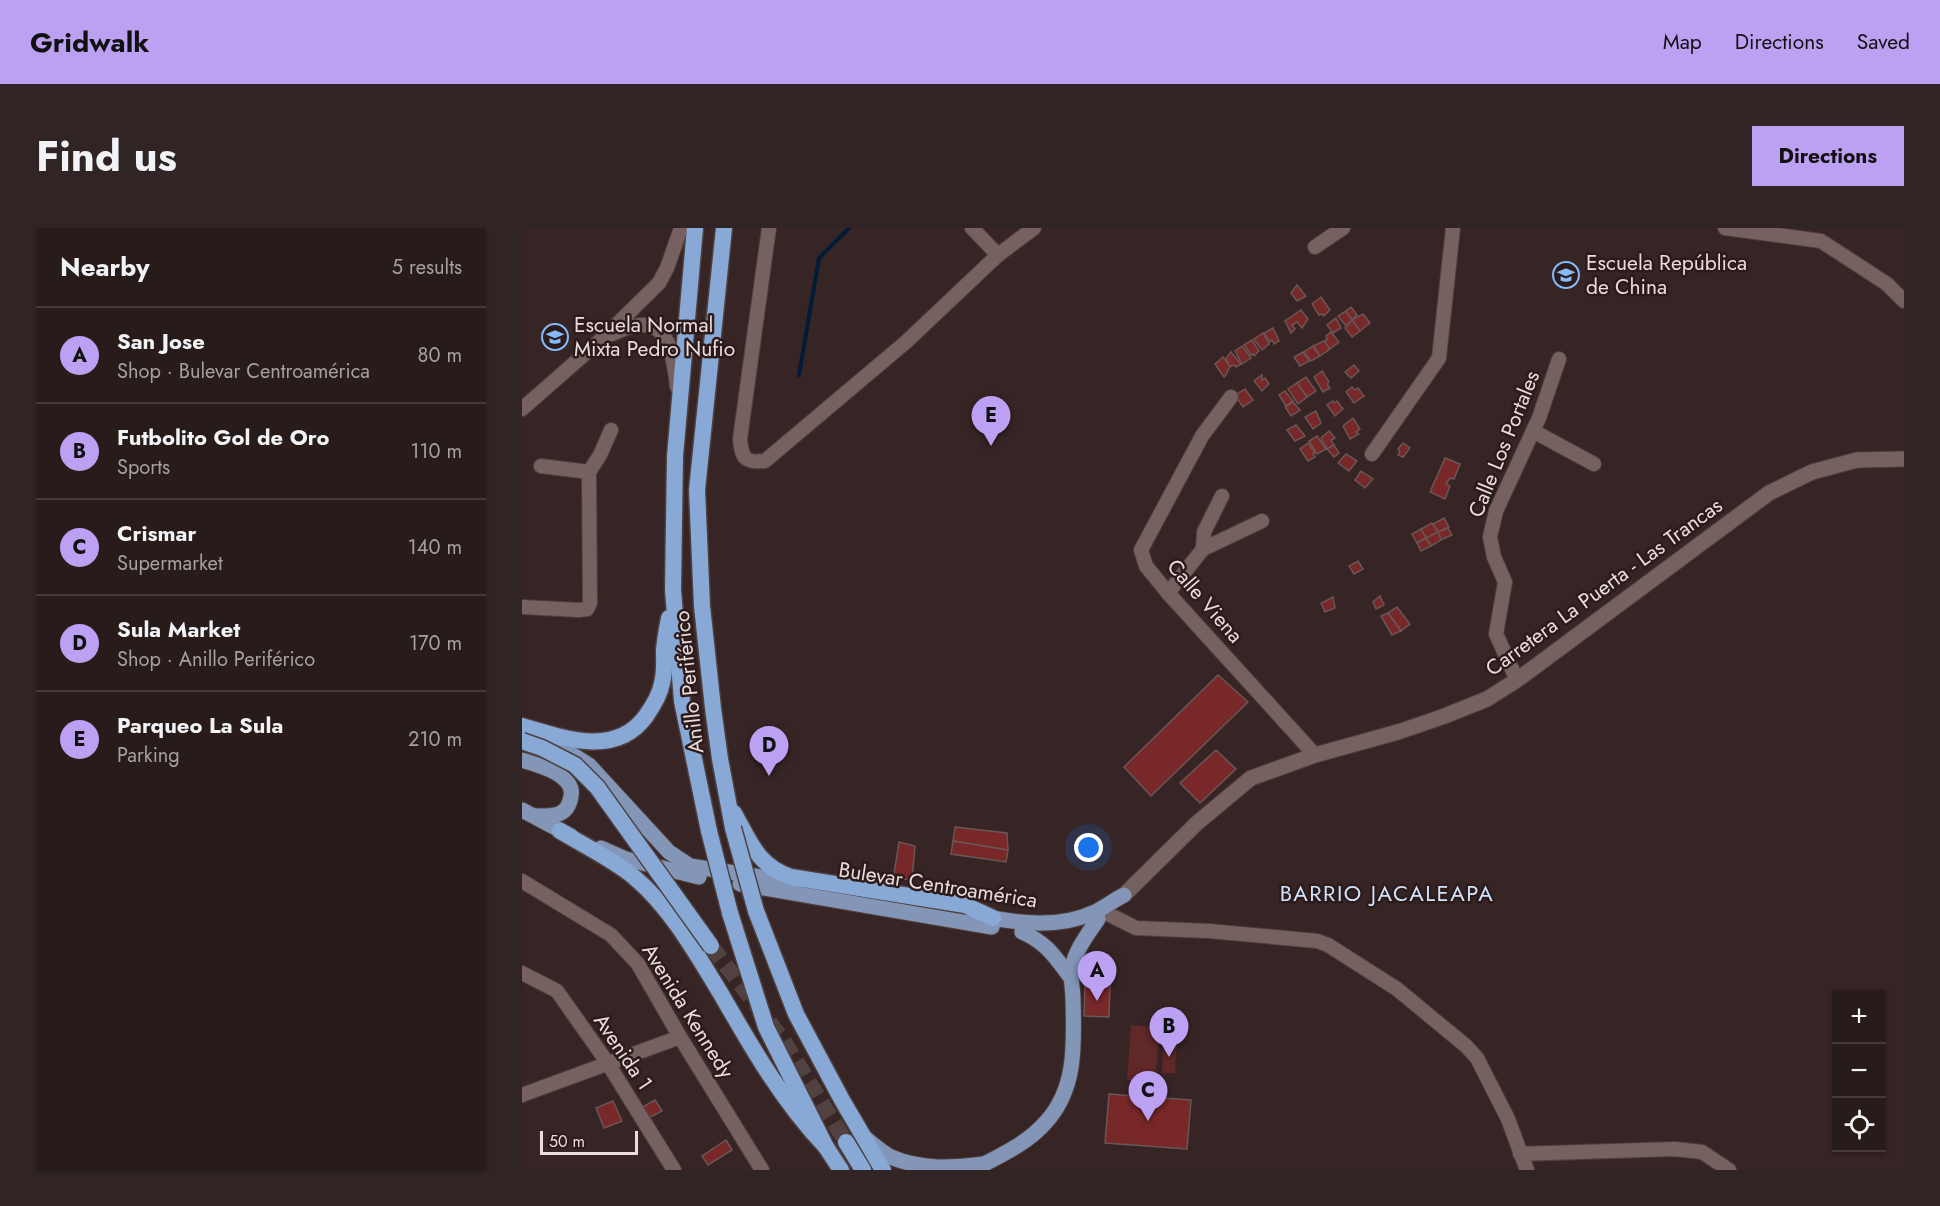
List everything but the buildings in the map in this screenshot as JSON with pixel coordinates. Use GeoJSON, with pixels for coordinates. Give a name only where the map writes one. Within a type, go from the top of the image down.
{"type":"FeatureCollection","features":[{"type":"Feature","properties":{"kind":"highway","name":"Anillo Periférico"},"geometry":{"type":"LineString","coordinates":[[695,228],[675,456],[673,590],[682,701],[709,831],[730,913],[766,1027],[826,1147],[841,1170]]}},
{"type":"Feature","properties":{"kind":"highway","name":"Anillo Periférico"},"geometry":{"type":"LineString","coordinates":[[724,228],[697,489],[702,606],[713,708],[728,801],[756,911],[796,1014],[854,1139],[882,1170]]}},
{"type":"Feature","properties":{"kind":"highway"},"geometry":{"type":"LineString","coordinates":[[522,728],[561,738],[589,742],[611,742],[629,734],[642,722],[655,704],[663,682],[664,646],[673,590]]}},
{"type":"Feature","properties":{"kind":"highway"},"geometry":{"type":"LineString","coordinates":[[522,741],[542,748],[575,765],[597,787],[711,946]]}},
{"type":"Feature","properties":{"kind":"highway"},"geometry":{"type":"LineString","coordinates":[[728,801],[756,852],[762,860],[779,873],[791,878],[965,905],[993,918]]}},
{"type":"Feature","properties":{"kind":"highway"},"geometry":{"type":"LineString","coordinates":[[560,831],[633,876],[659,903],[696,952],[780,1093],[802,1122],[826,1147]]}},
{"type":"Feature","properties":{"kind":"highway"},"geometry":{"type":"LineString","coordinates":[[854,1139],[863,1170]]}},
{"type":"Feature","properties":{"kind":"main road","name":"Bulevar Centroamérica"},"geometry":{"type":"LineString","coordinates":[[522,728],[559,746],[589,765],[669,852],[690,866],[784,880],[1024,923],[1057,923],[1094,912],[1124,895]]}},
{"type":"Feature","properties":{"kind":"main road"},"geometry":{"type":"LineString","coordinates":[[522,760],[557,774],[568,783],[572,790],[570,805],[561,813],[552,816],[527,813]]}},
{"type":"Feature","properties":{"kind":"main road","name":"Bulevar Centroamérica"},"geometry":{"type":"LineString","coordinates":[[527,813],[560,831],[626,859],[690,876],[1022,932],[1075,928],[1102,916],[1124,895]]}},
{"type":"Feature","properties":{"kind":"main road"},"geometry":{"type":"LineString","coordinates":[[854,1139],[916,1166],[938,1169],[979,1167],[1016,1147],[1046,1123],[1063,1100],[1070,1080],[1074,1022],[1072,967],[1078,952],[1102,916]]}},
{"type":"Feature","properties":{"kind":"main road"},"geometry":{"type":"LineString","coordinates":[[1022,932],[1045,945],[1071,978]]}},
{"type":"Feature","properties":{"kind":"street"},"geometry":{"type":"LineString","coordinates":[[522,409],[604,337],[659,283],[668,268],[681,228]]}},
{"type":"Feature","properties":{"kind":"street"},"geometry":{"type":"LineString","coordinates":[[769,228],[740,439],[741,453],[745,459],[752,462],[765,461],[897,350],[998,255],[1034,228]]}},
{"type":"Feature","properties":{"kind":"street"},"geometry":{"type":"LineString","coordinates":[[972,228],[998,255]]}},
{"type":"Feature","properties":{"kind":"street"},"geometry":{"type":"LineString","coordinates":[[1315,247],[1342,228]]}},
{"type":"Feature","properties":{"kind":"street"},"geometry":{"type":"LineString","coordinates":[[1372,454],[1439,358],[1453,228]]}},
{"type":"Feature","properties":{"kind":"street"},"geometry":{"type":"LineString","coordinates":[[1725,228],[1821,240],[1887,284],[1904,301]]}},
{"type":"Feature","properties":{"kind":"street"},"geometry":{"type":"LineString","coordinates":[[604,337],[634,326],[644,325],[664,336],[672,351],[679,409]]}},
{"type":"Feature","properties":{"kind":"street","name":"Calle Los Portales"},"geometry":{"type":"LineString","coordinates":[[1517,680],[1496,634],[1505,582],[1494,556],[1490,537],[1496,511],[1539,418],[1559,359]]}},
{"type":"Feature","properties":{"kind":"street","name":"Calle Viena"},"geometry":{"type":"LineString","coordinates":[[1231,397],[1202,436],[1141,550],[1146,566],[1168,593],[1315,755]]}},
{"type":"Feature","properties":{"kind":"street"},"geometry":{"type":"LineString","coordinates":[[522,607],[587,609],[590,603],[589,472],[600,455],[611,430]]}},
{"type":"Feature","properties":{"kind":"street"},"geometry":{"type":"LineString","coordinates":[[1533,431],[1594,464]]}},
{"type":"Feature","properties":{"kind":"street","name":"Carretera La Puerta - Las Trancas"},"geometry":{"type":"LineString","coordinates":[[1124,895],[1197,823],[1251,778],[1315,755],[1398,732],[1487,699],[1517,680],[1769,493],[1812,472],[1857,460],[1904,459]]}},
{"type":"Feature","properties":{"kind":"street"},"geometry":{"type":"LineString","coordinates":[[542,466],[589,472]]}},
{"type":"Feature","properties":{"kind":"street"},"geometry":{"type":"LineString","coordinates":[[1203,549],[1204,532],[1222,496]]}},
{"type":"Feature","properties":{"kind":"street"},"geometry":{"type":"LineString","coordinates":[[1168,593],[1203,549],[1262,522]]}},
{"type":"Feature","properties":{"kind":"street","name":"Avenida Kennedy"},"geometry":{"type":"LineString","coordinates":[[522,881],[611,935],[638,964],[762,1170]]}},
{"type":"Feature","properties":{"kind":"street"},"geometry":{"type":"LineString","coordinates":[[1102,916],[1136,928],[1209,931],[1317,941],[1328,945],[1397,989],[1466,1046],[1477,1058],[1508,1119],[1527,1170]]}},
{"type":"Feature","properties":{"kind":"street","name":"Avenida 1"},"geometry":{"type":"LineString","coordinates":[[522,973],[557,991],[607,1062],[674,1170]]}},
{"type":"Feature","properties":{"kind":"street"},"geometry":{"type":"LineString","coordinates":[[522,1095],[680,1037]]}},
{"type":"Feature","properties":{"kind":"street"},"geometry":{"type":"LineString","coordinates":[[1520,1154],[1675,1149],[1702,1152],[1729,1170]]}},
{"type":"Feature","properties":{"kind":"shaded area"},"geometry":{"type":"Polygon","coordinates":[[[1131,1025],[1160,1028],[1155,1082],[1127,1080],[1131,1025]]]}},
{"type":"Feature","properties":{"kind":"shaded area"},"geometry":{"type":"Polygon","coordinates":[[[1177,1040],[1175,1073],[1162,1073],[1163,1042],[1177,1040]]]}},
{"type":"Feature","properties":{"kind":"waterway"},"geometry":{"type":"LineString","coordinates":[[799,375],[819,258],[849,228]]}},
{"type":"Feature","properties":{"kind":"tunnel"},"geometry":{"type":"LineString","coordinates":[[711,946],[783,1040],[846,1142]]}},
{"type":"Feature","properties":{"kind":"place","name":"Escuela República de China"},"geometry":{"type":"Point","coordinates":[1566,275]}},
{"type":"Feature","properties":{"kind":"place","name":"Escuela Normal Mixta Pedro Nufio"},"geometry":{"type":"Point","coordinates":[555,337]}},
{"type":"Feature","properties":{"kind":"place","name":"Parqueo La Sula"},"geometry":{"type":"Point","coordinates":[991,446]}},
{"type":"Feature","properties":{"kind":"place","name":"Sula Market"},"geometry":{"type":"Point","coordinates":[769,776]}},
{"type":"Feature","properties":{"kind":"place","name":"San Jose"},"geometry":{"type":"Point","coordinates":[1097,1001]}},
{"type":"Feature","properties":{"kind":"place","name":"Futbolito Gol de Oro"},"geometry":{"type":"Point","coordinates":[1169,1057]}},
{"type":"Feature","properties":{"kind":"place","name":"Crismar"},"geometry":{"type":"Point","coordinates":[1148,1121]}},
{"type":"Feature","properties":{"kind":"district","name":"BARRIO JACALEAPA"},"geometry":{"type":"Point","coordinates":[1387,893]}}]}
